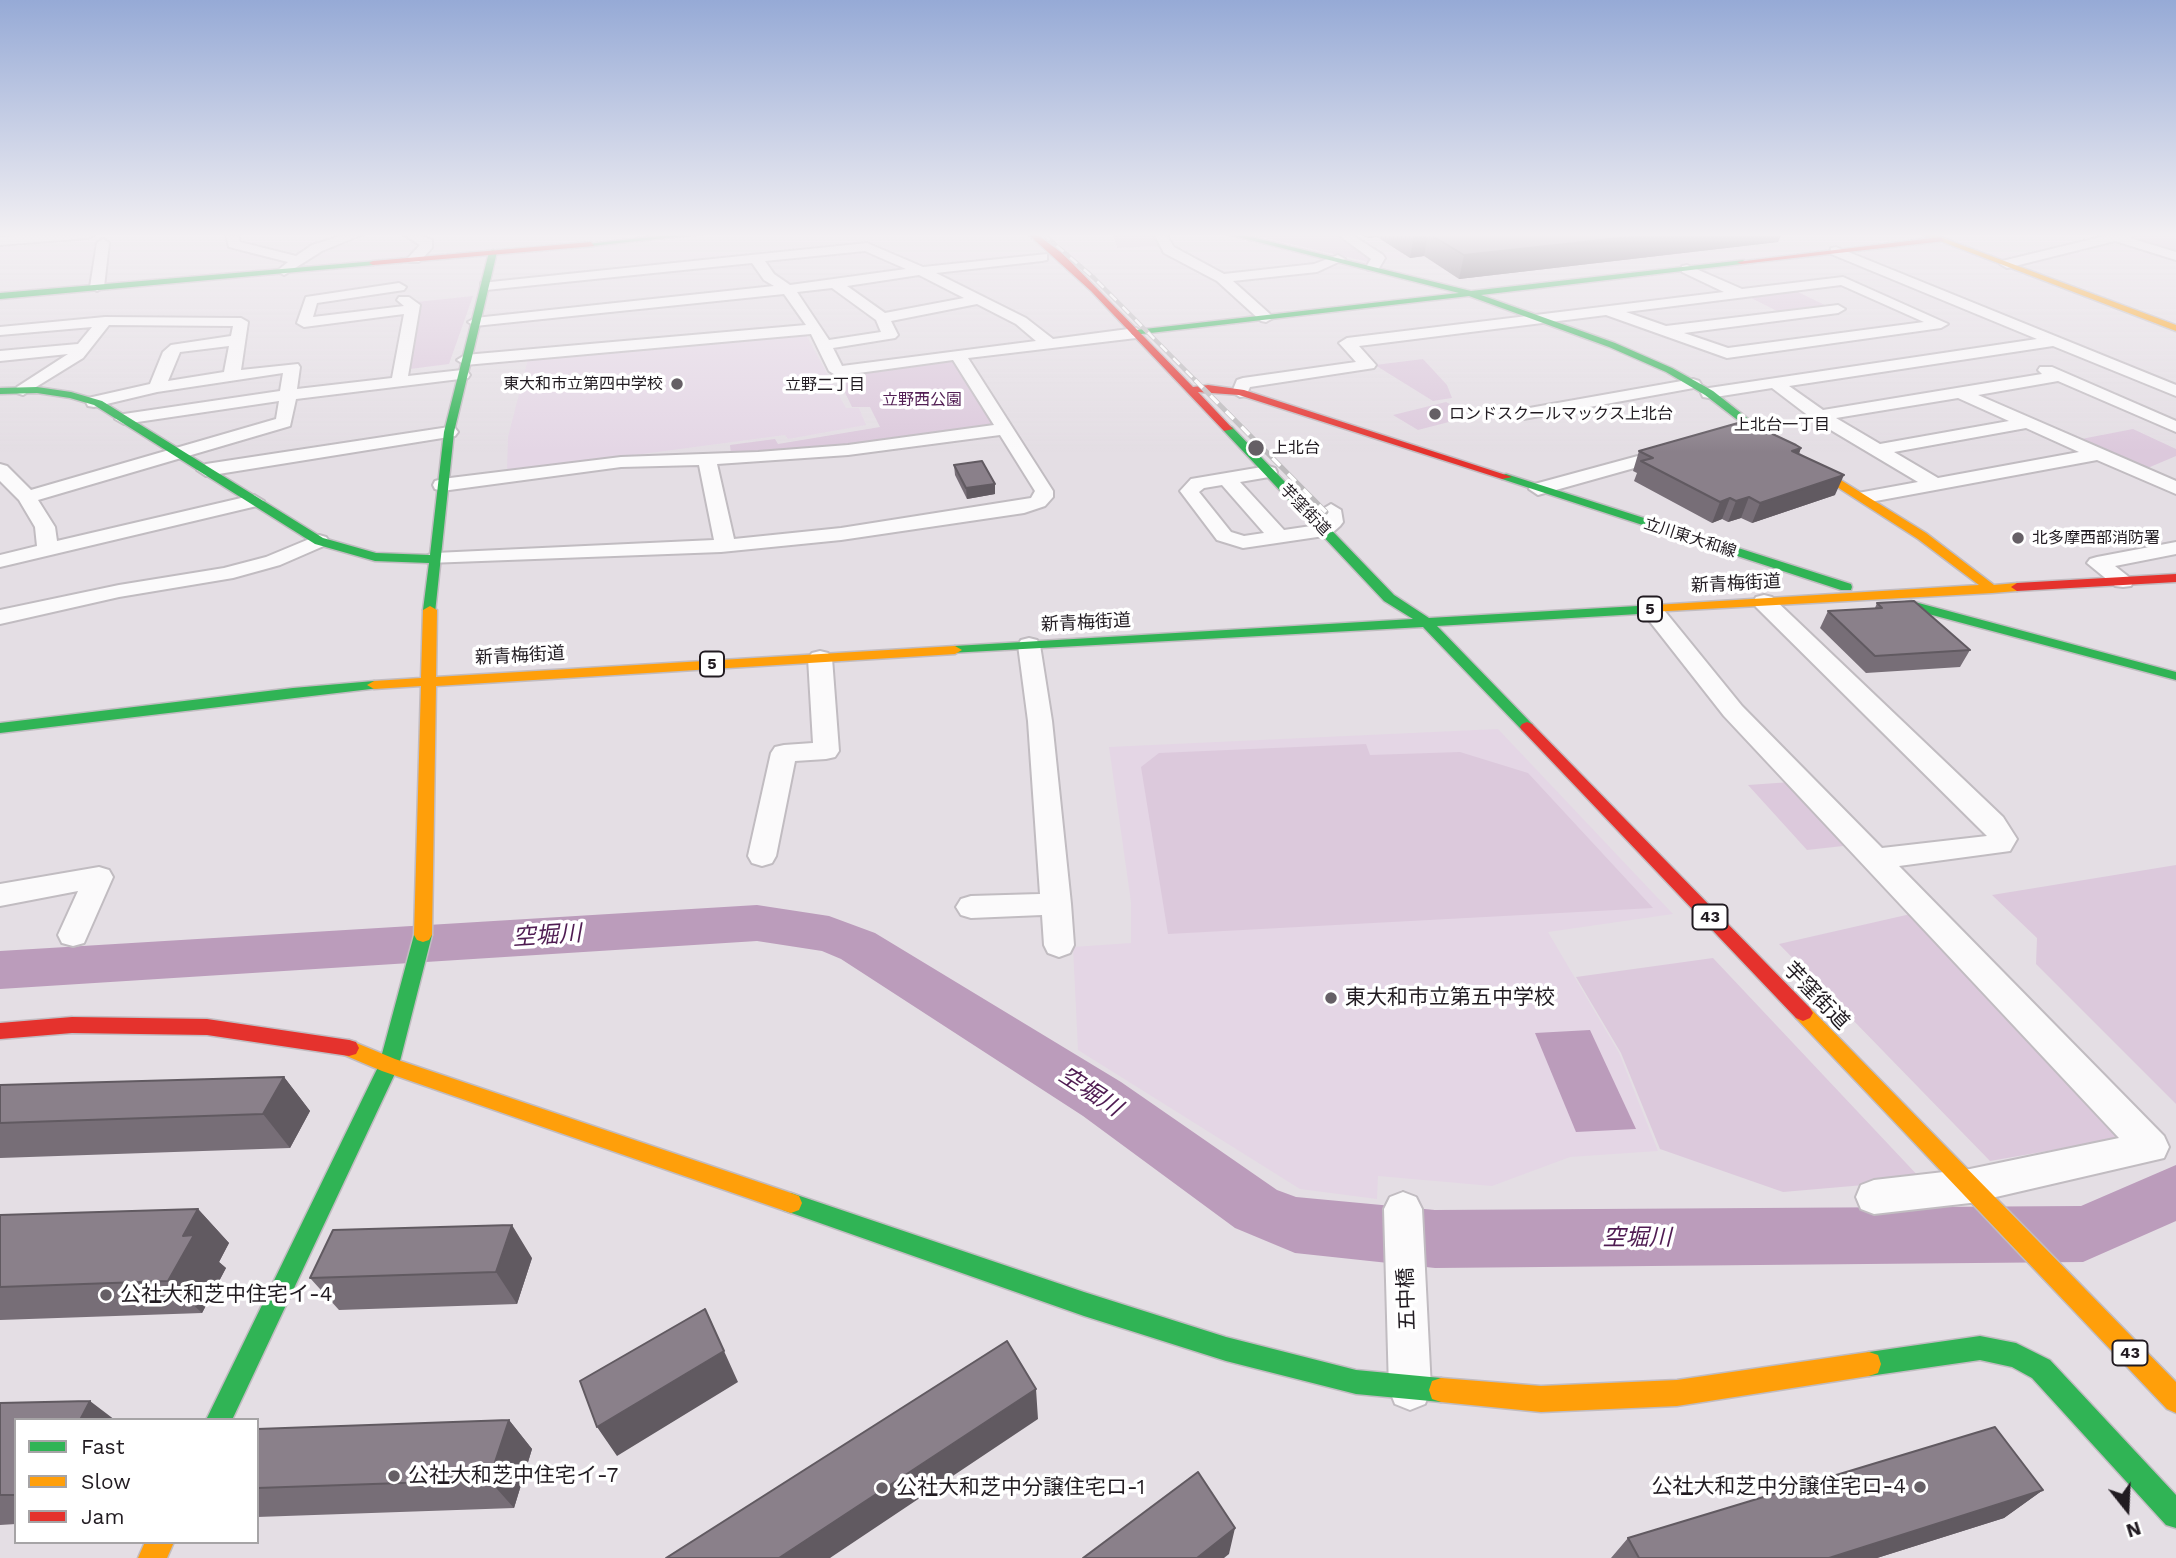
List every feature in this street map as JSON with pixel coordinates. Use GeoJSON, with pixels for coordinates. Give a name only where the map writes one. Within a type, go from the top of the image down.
{"type":"FeatureCollection","features":[{"type":"Feature","properties":{"kind":"street"},"geometry":{"type":"LineString","coordinates":[[309,307],[304,323],[412,309],[399,382]]}},
{"type":"Feature","properties":{"kind":"street"},"geometry":{"type":"LineString","coordinates":[[220,1418],[389,1065],[416,963],[427,911],[430,600],[449,432],[480,307]]}},
{"type":"Feature","properties":{"kind":"street"},"geometry":{"type":"LineString","coordinates":[[124,419],[399,382],[463,368],[607,328],[706,307]]}},
{"type":"Feature","properties":{"kind":"street"},"geometry":{"type":"LineString","coordinates":[[800,307],[816,329],[837,371],[1363,307]]}},
{"type":"Feature","properties":{"kind":"street"},"geometry":{"type":"LineString","coordinates":[[866,307],[882,318],[905,362]]}},
{"type":"Feature","properties":{"kind":"street"},"geometry":{"type":"LineString","coordinates":[[882,318],[942,307]]}},
{"type":"Feature","properties":{"kind":"street"},"geometry":{"type":"LineString","coordinates":[[991,307],[1021,321],[1050,344]]}},
{"type":"Feature","properties":{"kind":"street","name":"芋窪街道"},"geometry":{"type":"LineString","coordinates":[[1115,307],[1229,405]]}},
{"type":"Feature","properties":{"kind":"street","name":"芋窪街道"},"geometry":{"type":"LineString","coordinates":[[1120,307],[1190,390],[1389,598],[1426,622],[2176,1400]]}},
{"type":"Feature","properties":{"kind":"street"},"geometry":{"type":"LineString","coordinates":[[1254,307],[1266,318]]}},
{"type":"Feature","properties":{"kind":"street"},"geometry":{"type":"LineString","coordinates":[[1509,307],[1612,345],[1709,393],[1753,428],[1865,497],[1992,589]]}},
{"type":"Feature","properties":{"kind":"street"},"geometry":{"type":"LineString","coordinates":[[1240,392],[1243,383],[1368,365],[1347,343],[1413,328],[1641,307]]}},
{"type":"Feature","properties":{"kind":"street"},"geometry":{"type":"LineString","coordinates":[[1834,307],[1889,331]]}},
{"type":"Feature","properties":{"kind":"street"},"geometry":{"type":"LineString","coordinates":[[1608,311],[1727,353],[1941,324],[1901,307]]}},
{"type":"Feature","properties":{"kind":"street"},"geometry":{"type":"LineString","coordinates":[[1970,307],[2176,391]]}},
{"type":"Feature","properties":{"kind":"street"},"geometry":{"type":"LineString","coordinates":[[2120,307],[2176,328]]}},
{"type":"Feature","properties":{"kind":"street"},"geometry":{"type":"LineString","coordinates":[[1664,331],[1851,314]]}},
{"type":"Feature","properties":{"kind":"street"},"geometry":{"type":"LineString","coordinates":[[0,331],[105,321],[242,322],[232,375]]}},
{"type":"Feature","properties":{"kind":"street"},"geometry":{"type":"LineString","coordinates":[[23,390],[78,355],[105,321]]}},
{"type":"Feature","properties":{"kind":"street"},"geometry":{"type":"LineString","coordinates":[[475,322],[607,328],[816,329]]}},
{"type":"Feature","properties":{"kind":"street"},"geometry":{"type":"LineString","coordinates":[[825,345],[890,335]]}},
{"type":"Feature","properties":{"kind":"street"},"geometry":{"type":"LineString","coordinates":[[1831,339],[1889,366]]}},
{"type":"Feature","properties":{"kind":"street"},"geometry":{"type":"LineString","coordinates":[[157,387],[171,352],[176,348],[238,340]]}},
{"type":"Feature","properties":{"kind":"street"},"geometry":{"type":"LineString","coordinates":[[1709,393],[2056,341]]}},
{"type":"Feature","properties":{"kind":"street"},"geometry":{"type":"LineString","coordinates":[[0,356],[82,348]]}},
{"type":"Feature","properties":{"kind":"street"},"geometry":{"type":"LineString","coordinates":[[2000,349],[2176,428]]}},
{"type":"Feature","properties":{"kind":"street"},"geometry":{"type":"LineString","coordinates":[[0,391],[23,390],[71,395],[94,402],[319,541],[375,557],[435,559],[725,545],[841,534],[1031,505],[1043,497],[1044,491],[958,355]]}},
{"type":"Feature","properties":{"kind":"street"},"geometry":{"type":"LineString","coordinates":[[27,498],[175,452],[284,422],[292,367],[157,387],[94,402]]}},
{"type":"Feature","properties":{"kind":"street"},"geometry":{"type":"LineString","coordinates":[[1820,415],[2060,376]]}},
{"type":"Feature","properties":{"kind":"street"},"geometry":{"type":"LineString","coordinates":[[1776,383],[1874,450],[1935,484]]}},
{"type":"Feature","properties":{"kind":"street"},"geometry":{"type":"LineString","coordinates":[[1518,415],[1693,384]]}},
{"type":"Feature","properties":{"kind":"street"},"geometry":{"type":"LineString","coordinates":[[1190,390],[1208,388]]}},
{"type":"Feature","properties":{"kind":"street","name":"立川東大和線"},"geometry":{"type":"LineString","coordinates":[[1208,388],[1240,392],[1875,596],[2176,676]]}},
{"type":"Feature","properties":{"kind":"street"},"geometry":{"type":"LineString","coordinates":[[1960,393],[2176,488]]}},
{"type":"Feature","properties":{"kind":"street"},"geometry":{"type":"LineString","coordinates":[[2133,408],[2176,400]]}},
{"type":"Feature","properties":{"kind":"street"},"geometry":{"type":"LineString","coordinates":[[1874,450],[2028,423]]}},
{"type":"Feature","properties":{"kind":"street"},"geometry":{"type":"LineString","coordinates":[[1727,436],[1753,428]]}},
{"type":"Feature","properties":{"kind":"street"},"geometry":{"type":"LineString","coordinates":[[442,485],[597,465],[803,455],[1005,429]]}},
{"type":"Feature","properties":{"kind":"street"},"geometry":{"type":"LineString","coordinates":[[206,470],[449,432]]}},
{"type":"Feature","properties":{"kind":"street"},"geometry":{"type":"LineString","coordinates":[[1538,489],[1688,447]]}},
{"type":"Feature","properties":{"kind":"street"},"geometry":{"type":"LineString","coordinates":[[1865,497],[2099,454]]}},
{"type":"Feature","properties":{"kind":"street"},"geometry":{"type":"LineString","coordinates":[[707,458],[725,545]]}},
{"type":"Feature","properties":{"kind":"street"},"geometry":{"type":"LineString","coordinates":[[0,470],[27,498],[46,527],[48,550]]}},
{"type":"Feature","properties":{"kind":"street"},"geometry":{"type":"LineString","coordinates":[[1268,472],[1198,483],[1189,491],[1190,496],[1224,536],[1231,540],[1255,542],[1324,530],[1333,522],[1327,506]]}},
{"type":"Feature","properties":{"kind":"street"},"geometry":{"type":"LineString","coordinates":[[1227,479],[1280,538]]}},
{"type":"Feature","properties":{"kind":"street"},"geometry":{"type":"LineString","coordinates":[[0,561],[254,501]]}},
{"type":"Feature","properties":{"kind":"street","name":"芋窪街道"},"geometry":{"type":"LineString","coordinates":[[1327,506],[1351,530]]}},
{"type":"Feature","properties":{"kind":"street"},"geometry":{"type":"LineString","coordinates":[[0,617],[119,590],[226,574],[273,561],[319,541]]}},
{"type":"Feature","properties":{"kind":"street"},"geometry":{"type":"LineString","coordinates":[[2123,581],[2097,563],[2176,548]]}},
{"type":"Feature","properties":{"kind":"street"},"geometry":{"type":"LineString","coordinates":[[1788,570],[1799,593],[1797,600]]}},
{"type":"Feature","properties":{"kind":"street","name":"新青梅街道"},"geometry":{"type":"LineString","coordinates":[[0,728],[293,692],[430,681],[2176,578]]}},
{"type":"Feature","properties":{"kind":"street","name":"芋窪街道"},"geometry":{"type":"LineString","coordinates":[[1413,596],[1426,622]]}},
{"type":"Feature","properties":{"kind":"street"},"geometry":{"type":"LineString","coordinates":[[1764,602],[1993,824],[2003,839],[2000,844],[1876,859]]}},
{"type":"Feature","properties":{"kind":"street"},"geometry":{"type":"LineString","coordinates":[[1651,609],[1733,711],[2151,1147],[1970,1186],[1874,1197]]}},
{"type":"Feature","properties":{"kind":"street"},"geometry":{"type":"LineString","coordinates":[[1029,645],[1040,721],[1059,945]]}},
{"type":"Feature","properties":{"kind":"street"},"geometry":{"type":"LineString","coordinates":[[762,856],[784,753],[826,751],[820,658]]}},
{"type":"Feature","properties":{"kind":"street"},"geometry":{"type":"LineString","coordinates":[[0,895],[99,877],[73,935]]}},
{"type":"Feature","properties":{"kind":"street"},"geometry":{"type":"LineString","coordinates":[[971,907],[1056,904]]}},
{"type":"Feature","properties":{"kind":"street"},"geometry":{"type":"LineString","coordinates":[[0,1031],[72,1025],[144,1024],[207,1027],[347,1047],[389,1065],[1110,1313],[1226,1349],[1356,1382],[1541,1399],[1677,1393],[1980,1348],[1999,1350],[2017,1355],[2041,1369],[2176,1515]]}},
{"type":"Feature","properties":{"kind":"street","name":"五中橋"},"geometry":{"type":"LineString","coordinates":[[1403,1209],[1410,1389]]}},
{"type":"Feature","properties":{"kind":"shaded area","name":"東大和市立第四中学校"},"geometry":{"type":"Polygon","coordinates":[[[805,333],[846,408],[859,408],[866,425],[788,439],[785,435],[507,472],[508,437],[528,359],[805,333]]]}},
{"type":"Feature","properties":{"kind":"shaded area","name":"東大和市立第五中学校"},"geometry":{"type":"Polygon","coordinates":[[[1498,729],[1673,914],[1548,932],[1619,1053],[1658,1151],[1570,1157],[1492,1186],[1378,1176],[1377,1199],[1300,1189],[1078,1050],[1073,947],[1131,943],[1131,902],[1109,747],[1498,729]]]}},
{"type":"Feature","properties":{"kind":"shaded area"},"geometry":{"type":"Polygon","coordinates":[[[1590,1030],[1636,1129],[1576,1132],[1535,1033],[1590,1030]]]}},
{"type":"Feature","properties":{"kind":"green space"},"geometry":{"type":"Polygon","coordinates":[[[420,307],[469,307],[449,364],[410,369],[420,307]]]}},
{"type":"Feature","properties":{"kind":"green space"},"geometry":{"type":"Polygon","coordinates":[[[1768,307],[1831,308],[1783,314],[1768,307]]]}},
{"type":"Feature","properties":{"kind":"green space"},"geometry":{"type":"Polygon","coordinates":[[[1423,359],[1447,385],[1452,398],[1433,401],[1375,365],[1423,359]]]}},
{"type":"Feature","properties":{"kind":"green space","name":"立野西公園"},"geometry":{"type":"Polygon","coordinates":[[[953,360],[993,426],[808,452],[731,455],[730,445],[775,439],[778,444],[880,427],[870,407],[852,407],[837,376],[953,360]]]}},
{"type":"Feature","properties":{"kind":"green space"},"geometry":{"type":"Polygon","coordinates":[[[1446,402],[1472,416],[1418,430],[1393,415],[1446,402]]]}},
{"type":"Feature","properties":{"kind":"green space"},"geometry":{"type":"Polygon","coordinates":[[[2133,429],[2176,449],[2176,456],[2143,470],[2076,440],[2133,429]]]}},
{"type":"Feature","properties":{"kind":"green space"},"geometry":{"type":"Polygon","coordinates":[[[1366,744],[1370,755],[1460,752],[1528,773],[1653,908],[1168,934],[1141,767],[1159,753],[1366,744]]]}},
{"type":"Feature","properties":{"kind":"green space"},"geometry":{"type":"Polygon","coordinates":[[[1791,782],[1852,845],[1807,850],[1748,785],[1791,782]]]}},
{"type":"Feature","properties":{"kind":"green space"},"geometry":{"type":"Polygon","coordinates":[[[2176,865],[2176,1104],[2036,964],[2037,938],[1992,895],[2176,865]]]}},
{"type":"Feature","properties":{"kind":"green space"},"geometry":{"type":"Polygon","coordinates":[[[1915,913],[2118,1124],[2116,1139],[1990,1161],[1779,944],[1915,913]]]}},
{"type":"Feature","properties":{"kind":"green space"},"geometry":{"type":"Polygon","coordinates":[[[1713,958],[1922,1180],[1783,1192],[1660,1149],[1621,1053],[1576,977],[1713,958]]]}},
{"type":"Feature","properties":{"kind":"building"},"geometry":{"type":"Polygon","coordinates":[[[1745,421],[1801,448],[1792,451],[1844,475],[1760,503],[1749,497],[1736,501],[1730,498],[1720,502],[1641,461],[1653,458],[1639,451],[1745,421]]]}},
{"type":"Feature","properties":{"kind":"building"},"geometry":{"type":"Polygon","coordinates":[[[982,461],[995,484],[966,488],[954,465],[982,461]]]}},
{"type":"Feature","properties":{"kind":"building"},"geometry":{"type":"Polygon","coordinates":[[[1914,601],[1970,650],[1875,656],[1828,611],[1882,608],[1877,603],[1914,601]]]}},
{"type":"Feature","properties":{"kind":"building"},"geometry":{"type":"Polygon","coordinates":[[[284,1077],[263,1114],[0,1123],[0,1085],[284,1077]]]}},
{"type":"Feature","properties":{"kind":"building"},"geometry":{"type":"Polygon","coordinates":[[[198,1209],[183,1236],[194,1235],[168,1281],[0,1287],[0,1215],[198,1209]]]}},
{"type":"Feature","properties":{"kind":"building"},"geometry":{"type":"Polygon","coordinates":[[[512,1225],[496,1272],[310,1278],[333,1230],[512,1225]]]}},
{"type":"Feature","properties":{"kind":"building"},"geometry":{"type":"Polygon","coordinates":[[[705,1309],[724,1351],[597,1427],[580,1381],[705,1309]]]}},
{"type":"Feature","properties":{"kind":"building"},"geometry":{"type":"Polygon","coordinates":[[[1007,1341],[1036,1389],[779,1558],[666,1558],[1007,1341]]]}},
{"type":"Feature","properties":{"kind":"building"},"geometry":{"type":"Polygon","coordinates":[[[90,1401],[81,1418],[14,1418],[14,1495],[0,1495],[0,1403],[90,1401]]]}},
{"type":"Feature","properties":{"kind":"building"},"geometry":{"type":"Polygon","coordinates":[[[509,1420],[489,1480],[259,1488],[259,1429],[509,1420]]]}},
{"type":"Feature","properties":{"kind":"building","name":"公社大和芝中分譲住宅ロ-4"},"geometry":{"type":"Polygon","coordinates":[[[1995,1427],[2043,1490],[1829,1558],[1639,1558],[1628,1538],[1995,1427]]]}},
{"type":"Feature","properties":{"kind":"building"},"geometry":{"type":"Polygon","coordinates":[[[1198,1472],[1235,1528],[1197,1558],[1083,1558],[1198,1472]]]}},
{"type":"Feature","properties":{"kind":"waterway","name":"空堀川"},"geometry":{"type":"LineString","coordinates":[[0,970],[757,923],[829,934],[858,946],[1102,1099],[1256,1209],[1295,1225],[1435,1239],[2083,1234],[2176,1192]]}},
{"type":"Feature","properties":{"kind":"railway"},"geometry":{"type":"LineString","coordinates":[[1122,307],[1197,382]]}},
{"type":"Feature","properties":{"kind":"railway"},"geometry":{"type":"LineString","coordinates":[[1195,380],[1326,512]]}},
{"type":"Feature","properties":{"kind":"traffic: fast"},"geometry":{"type":"LineString","coordinates":[[430,610],[449,432],[480,307]]}},
{"type":"Feature","properties":{"kind":"traffic: fast"},"geometry":{"type":"LineString","coordinates":[[1136,333],[1360,307]]}},
{"type":"Feature","properties":{"kind":"traffic: fast"},"geometry":{"type":"LineString","coordinates":[[1506,307],[1612,345],[1669,370],[1709,393],[1765,436]]}},
{"type":"Feature","properties":{"kind":"traffic: fast"},"geometry":{"type":"LineString","coordinates":[[0,391],[37,390],[71,395],[98,403],[319,541],[375,557],[435,559]]}},
{"type":"Feature","properties":{"kind":"traffic: fast"},"geometry":{"type":"LineString","coordinates":[[1228,429],[1389,598],[1426,622],[1527,727]]}},
{"type":"Feature","properties":{"kind":"traffic: fast"},"geometry":{"type":"LineString","coordinates":[[1506,477],[1846,587]]}},
{"type":"Feature","properties":{"kind":"traffic: fast"},"geometry":{"type":"LineString","coordinates":[[1911,605],[2176,676]]}},
{"type":"Feature","properties":{"kind":"traffic: fast"},"geometry":{"type":"LineString","coordinates":[[955,650],[1655,609]]}},
{"type":"Feature","properties":{"kind":"traffic: fast"},"geometry":{"type":"LineString","coordinates":[[0,728],[293,692],[374,685]]}},
{"type":"Feature","properties":{"kind":"traffic: fast"},"geometry":{"type":"LineString","coordinates":[[220,1418],[389,1065],[423,935]]}},
{"type":"Feature","properties":{"kind":"traffic: fast"},"geometry":{"type":"LineString","coordinates":[[791,1203],[1084,1304],[1226,1349],[1356,1382],[1441,1390]]}},
{"type":"Feature","properties":{"kind":"traffic: fast"},"geometry":{"type":"LineString","coordinates":[[1869,1364],[1980,1348],[2016,1355],[2041,1369],[2176,1515]]}},
{"type":"Feature","properties":{"kind":"traffic: slow"},"geometry":{"type":"LineString","coordinates":[[2119,307],[2176,328]]}},
{"type":"Feature","properties":{"kind":"traffic: slow"},"geometry":{"type":"LineString","coordinates":[[1765,436],[1922,536],[1992,589]]}},
{"type":"Feature","properties":{"kind":"traffic: slow"},"geometry":{"type":"LineString","coordinates":[[1655,609],[2017,587]]}},
{"type":"Feature","properties":{"kind":"traffic: slow"},"geometry":{"type":"LineString","coordinates":[[423,935],[430,610]]}},
{"type":"Feature","properties":{"kind":"traffic: slow"},"geometry":{"type":"LineString","coordinates":[[374,685],[955,650]]}},
{"type":"Feature","properties":{"kind":"traffic: slow"},"geometry":{"type":"LineString","coordinates":[[1803,1013],[2176,1400]]}},
{"type":"Feature","properties":{"kind":"traffic: slow"},"geometry":{"type":"LineString","coordinates":[[349,1048],[389,1065],[791,1203]]}},
{"type":"Feature","properties":{"kind":"traffic: slow"},"geometry":{"type":"LineString","coordinates":[[1441,1390],[1541,1399],[1677,1393],[1869,1364]]}},
{"type":"Feature","properties":{"kind":"traffic: slow"},"geometry":{"type":"LineString","coordinates":[[152,1558],[159,1544]]}},
{"type":"Feature","properties":{"kind":"traffic: jam"},"geometry":{"type":"LineString","coordinates":[[1111,307],[1228,429]]}},
{"type":"Feature","properties":{"kind":"traffic: jam"},"geometry":{"type":"LineString","coordinates":[[1190,390],[1208,388],[1240,392],[1506,477]]}},
{"type":"Feature","properties":{"kind":"traffic: jam"},"geometry":{"type":"LineString","coordinates":[[2017,587],[2176,578]]}},
{"type":"Feature","properties":{"kind":"traffic: jam"},"geometry":{"type":"LineString","coordinates":[[1527,727],[1803,1013]]}},
{"type":"Feature","properties":{"kind":"traffic: jam"},"geometry":{"type":"LineString","coordinates":[[0,1031],[72,1025],[207,1027],[349,1048]]}},
{"type":"Feature","properties":{"kind":"place","name":"東大和市立第四中学校"},"geometry":{"type":"Point","coordinates":[677,384]}},
{"type":"Feature","properties":{"kind":"place","name":"ロンドスクールマックス上北台"},"geometry":{"type":"Point","coordinates":[1435,414]}},
{"type":"Feature","properties":{"kind":"place","name":"上北台"},"geometry":{"type":"Point","coordinates":[1256,448]}},
{"type":"Feature","properties":{"kind":"place","name":"北多摩西部消防署"},"geometry":{"type":"Point","coordinates":[2018,538]}},
{"type":"Feature","properties":{"kind":"place","name":"東大和市立第五中学校"},"geometry":{"type":"Point","coordinates":[1331,998]}},
{"type":"Feature","properties":{"kind":"place","name":"公社大和芝中住宅イ-4"},"geometry":{"type":"Point","coordinates":[106,1295]}},
{"type":"Feature","properties":{"kind":"place","name":"公社大和芝中住宅イ-7"},"geometry":{"type":"Point","coordinates":[394,1476]}},
{"type":"Feature","properties":{"kind":"place","name":"公社大和芝中分譲住宅ロ-4"},"geometry":{"type":"Point","coordinates":[1920,1487]}},
{"type":"Feature","properties":{"kind":"place","name":"公社大和芝中分譲住宅ロ-1"},"geometry":{"type":"Point","coordinates":[882,1488]}},
{"type":"Feature","properties":{"kind":"district","name":"立野二丁目"},"geometry":{"type":"Point","coordinates":[825,385]}},
{"type":"Feature","properties":{"kind":"district","name":"上北台一丁目"},"geometry":{"type":"Point","coordinates":[1782,425]}}]}
